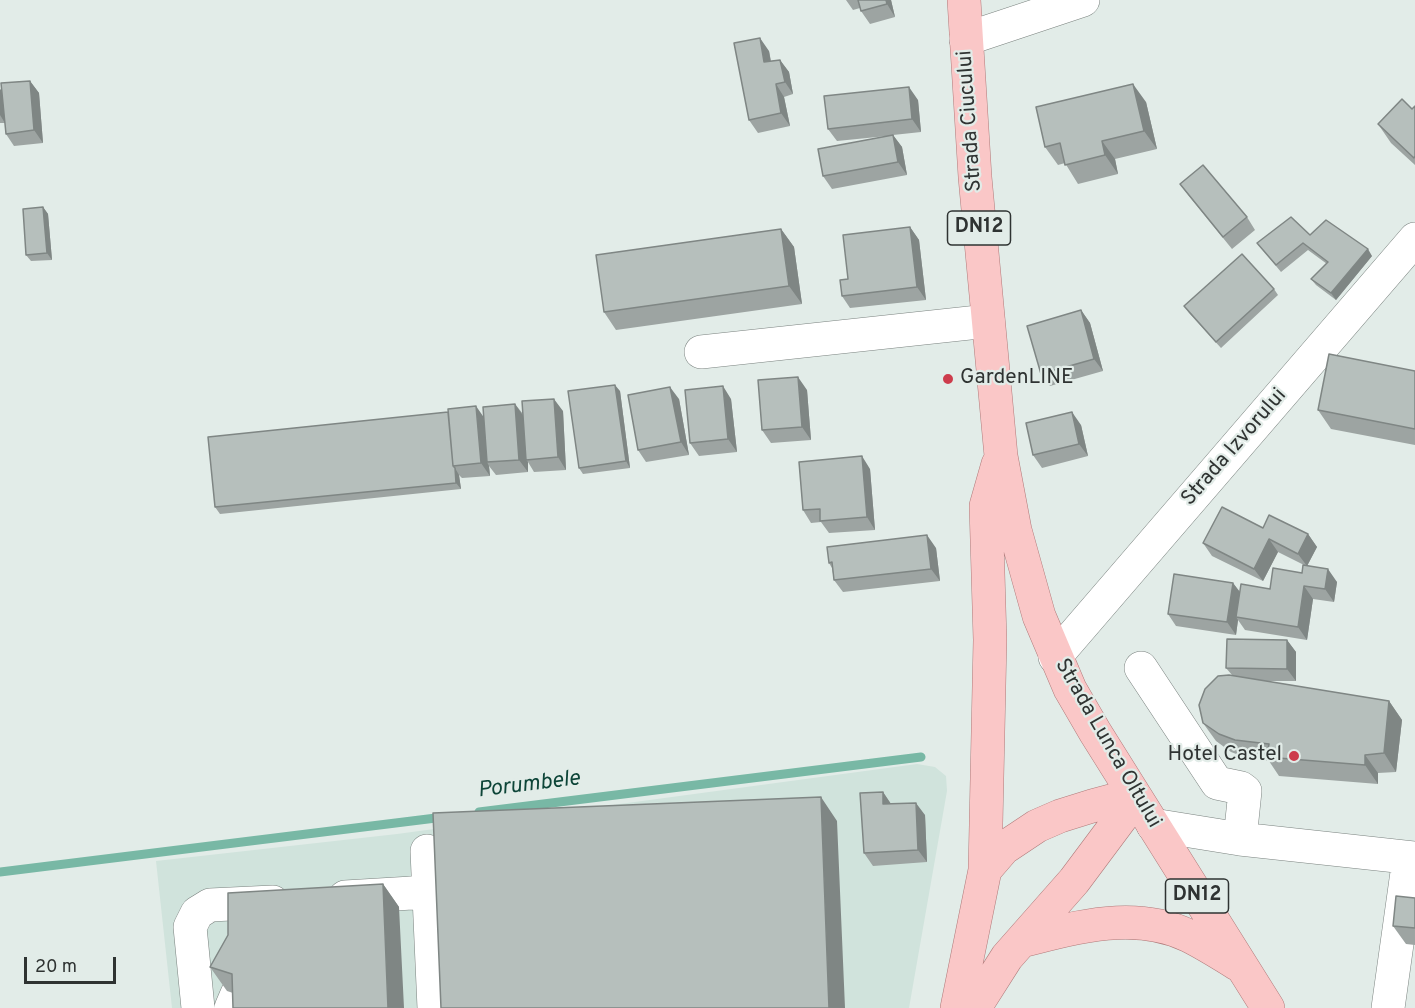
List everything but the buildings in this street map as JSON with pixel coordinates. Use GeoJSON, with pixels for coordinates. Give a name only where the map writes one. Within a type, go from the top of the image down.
{"type":"FeatureCollection","features":[{"type":"Feature","properties":{"kind":"main road","name":"Strada Ciucului"},"geometry":{"type":"LineString","coordinates":[[964,0],[975,177],[1001,456]]}},
{"type":"Feature","properties":{"kind":"main road","name":"Strada Lunca Oltului"},"geometry":{"type":"LineString","coordinates":[[1001,456],[1023,564],[1039,616],[1070,689],[1133,795],[1268,1008]]}},
{"type":"Feature","properties":{"kind":"main road"},"geometry":{"type":"LineString","coordinates":[[957,1008],[985,870],[990,640],[986,506],[1001,456]]}},
{"type":"Feature","properties":{"kind":"main road"},"geometry":{"type":"LineString","coordinates":[[985,870],[1004,848],[1037,826],[1060,816],[1133,795]]}},
{"type":"Feature","properties":{"kind":"main road"},"geometry":{"type":"LineString","coordinates":[[976,1008],[1007,957],[1074,881],[1121,818],[1133,795]]}},
{"type":"Feature","properties":{"kind":"main road"},"geometry":{"type":"LineString","coordinates":[[1022,941],[1078,927],[1115,923],[1154,925],[1187,935],[1241,966]]}},
{"type":"Feature","properties":{"kind":"street"},"geometry":{"type":"LineString","coordinates":[[966,39],[1083,0]]}},
{"type":"Feature","properties":{"kind":"street","name":"Strada Izvorului"},"geometry":{"type":"LineString","coordinates":[[1055,657],[1415,239]]}},
{"type":"Feature","properties":{"kind":"street"},"geometry":{"type":"LineString","coordinates":[[701,352],[988,321]]}},
{"type":"Feature","properties":{"kind":"street"},"geometry":{"type":"LineString","coordinates":[[1141,668],[1217,783],[1245,791],[1240,839]]}},
{"type":"Feature","properties":{"kind":"street"},"geometry":{"type":"LineString","coordinates":[[1153,825],[1240,839],[1412,858],[1388,1008]]}},
{"type":"Feature","properties":{"kind":"street"},"geometry":{"type":"LineString","coordinates":[[427,851],[434,1008]]}},
{"type":"Feature","properties":{"kind":"street"},"geometry":{"type":"LineString","coordinates":[[198,1008],[190,927],[197,913],[210,905],[429,892]]}},
{"type":"Feature","properties":{"kind":"shaded area"},"geometry":{"type":"Polygon","coordinates":[[[917,764],[935,767],[946,776],[947,791],[909,1008],[172,1008],[156,861],[397,834],[917,764]]]}},
{"type":"Feature","properties":{"kind":"waterway","name":"Porumbele"},"geometry":{"type":"LineString","coordinates":[[479,812],[921,757]]}},
{"type":"Feature","properties":{"kind":"waterway","name":"Porumbele"},"geometry":{"type":"LineString","coordinates":[[0,872],[444,817]]}},
{"type":"Feature","properties":{"kind":"place","name":"GardenLINE"},"geometry":{"type":"Point","coordinates":[948,379]}},
{"type":"Feature","properties":{"kind":"place","name":"Hotel Castel"},"geometry":{"type":"Point","coordinates":[1294,756]}}]}
